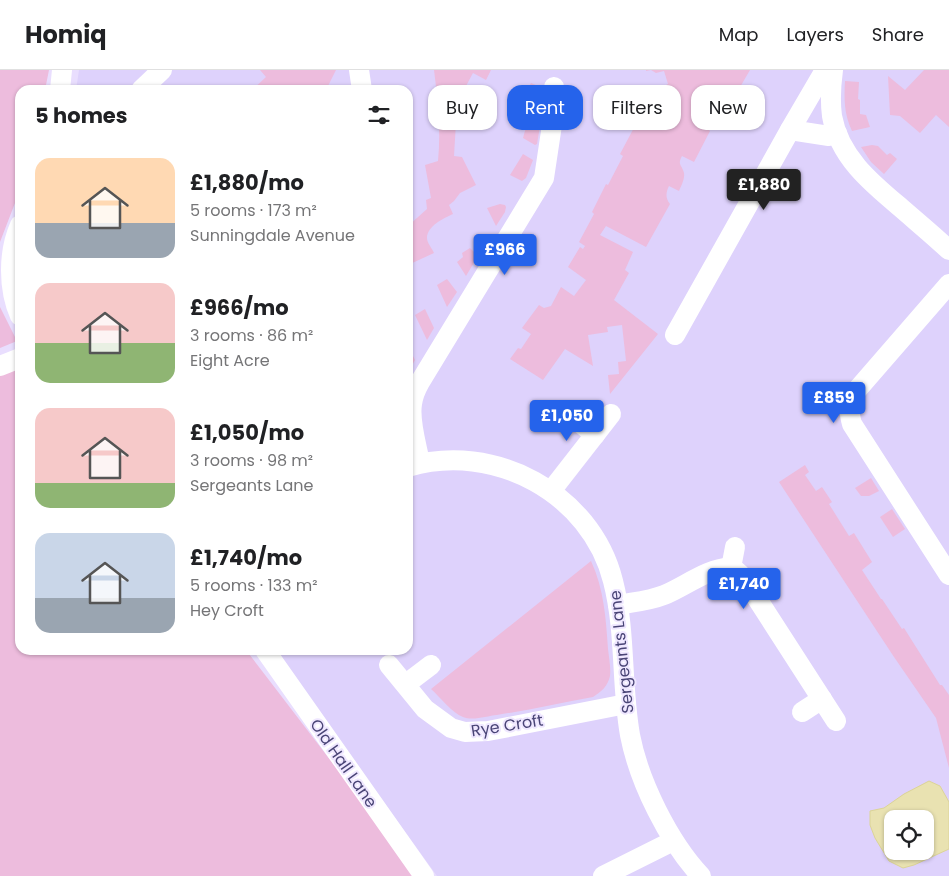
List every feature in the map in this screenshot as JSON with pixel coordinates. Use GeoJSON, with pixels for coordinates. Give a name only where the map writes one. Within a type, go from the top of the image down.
{"type":"FeatureCollection","features":[{"type":"Feature","properties":{"kind":"street"},"geometry":{"type":"LineString","coordinates":[[60,85],[62,70]]}},
{"type":"Feature","properties":{"kind":"street"},"geometry":{"type":"LineString","coordinates":[[146,85],[162,70]]}},
{"type":"Feature","properties":{"kind":"street"},"geometry":{"type":"LineString","coordinates":[[359,70],[361,85]]}},
{"type":"Feature","properties":{"kind":"street"},"geometry":{"type":"LineString","coordinates":[[675,335],[825,70]]}},
{"type":"Feature","properties":{"kind":"street"},"geometry":{"type":"LineString","coordinates":[[833,70],[832,116],[837,133],[850,158],[863,174],[949,250]]}},
{"type":"Feature","properties":{"kind":"street"},"geometry":{"type":"LineString","coordinates":[[413,398],[420,382],[544,178],[551,130]]}},
{"type":"Feature","properties":{"kind":"street"},"geometry":{"type":"LineString","coordinates":[[790,130],[829,136],[837,133]]}},
{"type":"Feature","properties":{"kind":"street"},"geometry":{"type":"LineString","coordinates":[[15,242],[12,252],[12,276],[15,300]]}},
{"type":"Feature","properties":{"kind":"street"},"geometry":{"type":"LineString","coordinates":[[949,284],[857,390],[849,406],[852,424],[949,575]]}},
{"type":"Feature","properties":{"kind":"street"},"geometry":{"type":"LineString","coordinates":[[0,366],[15,360]]}},
{"type":"Feature","properties":{"kind":"street"},"geometry":{"type":"LineString","coordinates":[[551,491],[611,414]]}},
{"type":"Feature","properties":{"kind":"street"},"geometry":{"type":"LineString","coordinates":[[579,422],[595,435]]}},
{"type":"Feature","properties":{"kind":"street"},"geometry":{"type":"LineString","coordinates":[[413,442],[414,465]]}},
{"type":"Feature","properties":{"kind":"street","name":"Sergeants Lane"},"geometry":{"type":"LineString","coordinates":[[414,465],[441,460],[456,460],[489,464],[525,475],[551,491],[575,512],[586,526],[602,549],[613,580],[618,605],[630,736],[638,765],[649,794],[673,841],[701,876]]}},
{"type":"Feature","properties":{"kind":"street"},"geometry":{"type":"LineString","coordinates":[[731,568],[735,547]]}},
{"type":"Feature","properties":{"kind":"street"},"geometry":{"type":"LineString","coordinates":[[618,605],[650,600],[710,572],[731,568],[742,576],[749,586],[836,721]]}},
{"type":"Feature","properties":{"kind":"street","name":"Old Hall Lane"},"geometry":{"type":"LineString","coordinates":[[269,655],[424,876]]}},
{"type":"Feature","properties":{"kind":"street","name":"Rye Croft"},"geometry":{"type":"LineString","coordinates":[[390,665],[426,709],[451,728],[465,732],[488,730],[626,704]]}},
{"type":"Feature","properties":{"kind":"street"},"geometry":{"type":"LineString","coordinates":[[406,684],[431,665]]}},
{"type":"Feature","properties":{"kind":"street"},"geometry":{"type":"LineString","coordinates":[[802,712],[822,699]]}},
{"type":"Feature","properties":{"kind":"street"},"geometry":{"type":"LineString","coordinates":[[603,876],[673,841]]}},
{"type":"Feature","properties":{"kind":"shaded area"},"geometry":{"type":"Polygon","coordinates":[[[0,70],[49,70],[46,85],[15,85],[15,203],[0,242],[0,70]]]}},
{"type":"Feature","properties":{"kind":"shaded area"},"geometry":{"type":"Polygon","coordinates":[[[79,70],[949,70],[949,876],[437,876],[278,655],[413,655],[413,85],[77,85],[79,70]]]}},
{"type":"Feature","properties":{"kind":"shaded area"},"geometry":{"type":"Polygon","coordinates":[[[260,70],[336,70],[328,85],[257,85],[266,77],[260,70]]]}},
{"type":"Feature","properties":{"kind":"shaded area"},"geometry":{"type":"Polygon","coordinates":[[[434,70],[491,70],[486,80],[473,73],[467,85],[436,85],[434,70]]]}},
{"type":"Feature","properties":{"kind":"shaded area"},"geometry":{"type":"Polygon","coordinates":[[[651,70],[750,70],[741,85],[691,85],[691,130],[710,131],[694,162],[682,156],[680,163],[684,175],[682,185],[679,191],[669,186],[666,195],[670,204],[646,247],[606,226],[600,235],[633,252],[625,270],[629,273],[614,300],[658,334],[610,394],[608,375],[619,374],[618,362],[626,361],[622,325],[607,327],[608,332],[588,335],[593,366],[565,349],[543,380],[510,359],[518,348],[521,349],[531,334],[522,328],[539,305],[544,308],[551,306],[561,287],[574,296],[586,280],[568,267],[580,247],[583,249],[585,246],[579,242],[594,214],[592,212],[606,184],[608,185],[623,156],[620,154],[633,130],[681,130],[681,85],[666,85],[668,84],[664,71],[656,73],[651,70]]]}},
{"type":"Feature","properties":{"kind":"shaded area"},"geometry":{"type":"Polygon","coordinates":[[[924,70],[949,70],[949,127],[936,115],[920,133],[900,116],[890,115],[888,76],[905,90],[924,70]]]}},
{"type":"Feature","properties":{"kind":"shaded area"},"geometry":{"type":"Polygon","coordinates":[[[845,81],[859,82],[858,99],[860,100],[860,114],[866,115],[870,127],[852,131],[847,119],[845,106],[845,81]]]}},
{"type":"Feature","properties":{"kind":"shaded area"},"geometry":{"type":"Polygon","coordinates":[[[439,130],[456,130],[454,156],[462,157],[476,185],[460,193],[449,205],[453,214],[437,223],[430,230],[427,240],[434,253],[413,263],[413,222],[427,209],[426,200],[431,198],[425,165],[438,161],[439,130]]]}},
{"type":"Feature","properties":{"kind":"shaded area"},"geometry":{"type":"Polygon","coordinates":[[[525,130],[539,130],[537,144],[535,145],[523,138],[525,130]]]}},
{"type":"Feature","properties":{"kind":"shaded area"},"geometry":{"type":"Polygon","coordinates":[[[878,146],[887,155],[890,153],[897,159],[884,174],[871,162],[861,147],[878,146]]]}},
{"type":"Feature","properties":{"kind":"shaded area"},"geometry":{"type":"Polygon","coordinates":[[[523,154],[533,160],[526,178],[522,181],[510,175],[523,154]]]}},
{"type":"Feature","properties":{"kind":"shaded area"},"geometry":{"type":"Polygon","coordinates":[[[500,204],[506,207],[496,226],[487,208],[500,204]]]}},
{"type":"Feature","properties":{"kind":"shaded area"},"geometry":{"type":"Polygon","coordinates":[[[470,248],[478,256],[466,276],[457,262],[463,257],[462,253],[470,248]]]}},
{"type":"Feature","properties":{"kind":"shaded area"},"geometry":{"type":"Polygon","coordinates":[[[447,279],[457,292],[447,307],[437,285],[447,279]]]}},
{"type":"Feature","properties":{"kind":"shaded area"},"geometry":{"type":"Polygon","coordinates":[[[0,307],[15,337],[15,342],[0,348],[0,307]]]}},
{"type":"Feature","properties":{"kind":"shaded area"},"geometry":{"type":"Polygon","coordinates":[[[425,309],[434,328],[427,340],[415,315],[425,309]]]}},
{"type":"Feature","properties":{"kind":"shaded area"},"geometry":{"type":"Polygon","coordinates":[[[15,368],[15,655],[250,655],[390,838],[416,876],[0,876],[0,375],[15,368]]]}},
{"type":"Feature","properties":{"kind":"shaded area"},"geometry":{"type":"Polygon","coordinates":[[[805,465],[809,472],[805,475],[816,491],[822,487],[832,502],[829,504],[849,536],[854,533],[872,562],[862,570],[902,629],[904,628],[940,685],[949,695],[949,768],[936,718],[779,482],[805,465]]]}},
{"type":"Feature","properties":{"kind":"shaded area"},"geometry":{"type":"Polygon","coordinates":[[[871,478],[879,491],[869,496],[861,496],[855,488],[871,478]]]}},
{"type":"Feature","properties":{"kind":"shaded area"},"geometry":{"type":"Polygon","coordinates":[[[892,509],[905,529],[893,537],[880,517],[892,509]]]}},
{"type":"Feature","properties":{"kind":"shaded area"},"geometry":{"type":"Polygon","coordinates":[[[591,561],[599,582],[604,604],[610,666],[609,680],[599,693],[593,697],[471,719],[455,712],[431,689],[591,561]]]}},
{"type":"Feature","properties":{"kind":"shaded area"},"geometry":{"type":"Polygon","coordinates":[[[929,781],[940,786],[949,802],[949,849],[934,856],[934,810],[884,810],[884,853],[870,825],[870,811],[884,808],[904,794],[929,781]]]}},
{"type":"Feature","properties":{"kind":"shaded area"},"geometry":{"type":"Polygon","coordinates":[[[888,860],[925,860],[903,868],[888,860]]]}}]}
